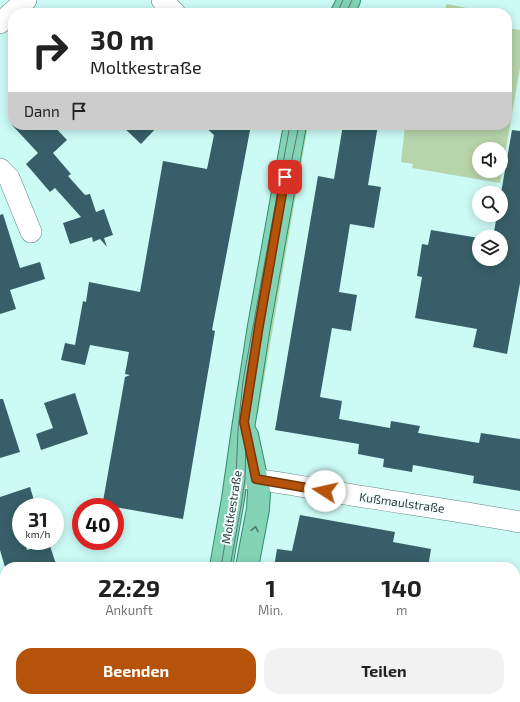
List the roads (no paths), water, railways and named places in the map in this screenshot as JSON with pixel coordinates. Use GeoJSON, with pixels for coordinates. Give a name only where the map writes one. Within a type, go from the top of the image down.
{"type":"FeatureCollection","features":[{"type":"Feature","properties":{"kind":"main road","name":"Moltkestraße"},"geometry":{"type":"LineString","coordinates":[[221,562],[246,479],[244,422],[260,318],[294,130]]}},
{"type":"Feature","properties":{"kind":"main road","name":"Moltkestraße"},"geometry":{"type":"LineString","coordinates":[[246,479],[259,491],[258,509],[248,562]]}},
{"type":"Feature","properties":{"kind":"street"},"geometry":{"type":"LineString","coordinates":[[17,8],[26,0]]}},
{"type":"Feature","properties":{"kind":"street"},"geometry":{"type":"LineString","coordinates":[[162,0],[170,8]]}},
{"type":"Feature","properties":{"kind":"street"},"geometry":{"type":"LineString","coordinates":[[0,23],[8,16]]}},
{"type":"Feature","properties":{"kind":"street"},"geometry":{"type":"LineString","coordinates":[[0,168],[9,178],[31,232]]}},
{"type":"Feature","properties":{"kind":"street","name":"Kußmaulstraße"},"geometry":{"type":"LineString","coordinates":[[246,479],[459,511],[520,522]]}},
{"type":"Feature","properties":{"kind":"tram line"},"geometry":{"type":"LineString","coordinates":[[339,8],[343,0]]}},
{"type":"Feature","properties":{"kind":"tram line"},"geometry":{"type":"LineString","coordinates":[[348,8],[352,0]]}},
{"type":"Feature","properties":{"kind":"tram line"},"geometry":{"type":"LineString","coordinates":[[222,562],[236,478],[238,430],[243,381],[289,130]]}},
{"type":"Feature","properties":{"kind":"tram line"},"geometry":{"type":"LineString","coordinates":[[231,562],[245,479],[249,401],[298,130]]}}]}
